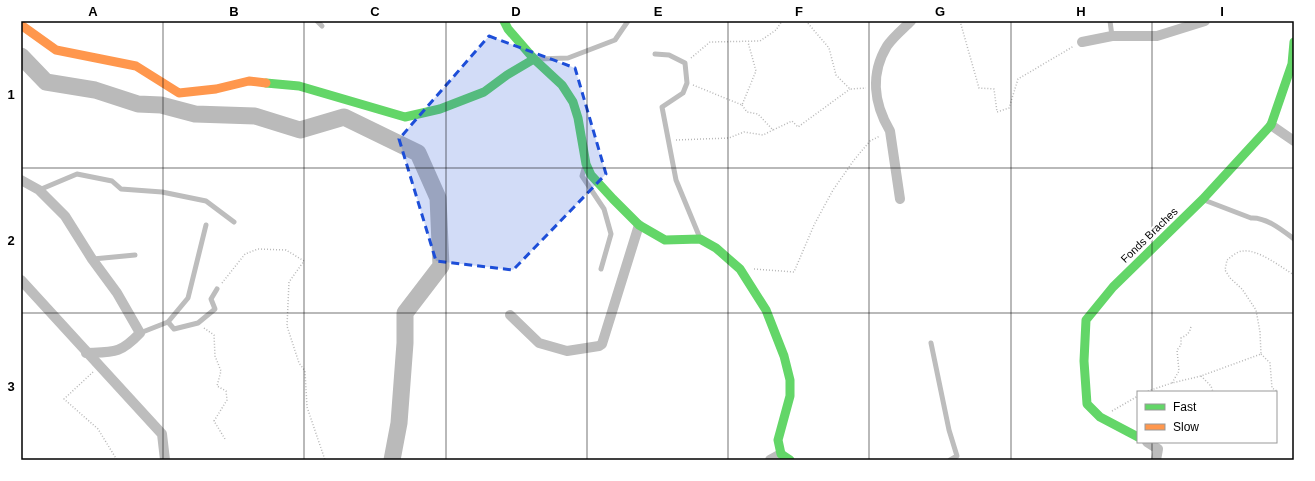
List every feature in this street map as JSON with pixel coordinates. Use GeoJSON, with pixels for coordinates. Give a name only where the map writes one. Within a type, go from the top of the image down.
{"type":"FeatureCollection","features":[{"type":"Feature","properties":{"kind":"street"},"geometry":{"type":"LineString","coordinates":[[504,21],[508,29],[534,59],[562,84],[573,102],[578,118],[586,164],[591,175],[639,225],[665,240],[700,239],[716,248],[740,268],[766,310],[784,356],[790,380],[790,396],[778,440],[785,457],[770,460]]}},
{"type":"Feature","properties":{"kind":"street"},"geometry":{"type":"LineString","coordinates":[[900,199],[890,131],[876,94],[876,70],[887,45],[911,21]]}},
{"type":"Feature","properties":{"kind":"street"},"geometry":{"type":"LineString","coordinates":[[1082,42],[1112,36],[1157,36],[1205,21]]}},
{"type":"Feature","properties":{"kind":"street"},"geometry":{"type":"LineString","coordinates":[[21,25],[56,50],[136,66],[179,94],[216,89],[249,81],[256,81],[299,86],[405,117],[440,109],[484,92],[507,75],[534,59]]}},
{"type":"Feature","properties":{"kind":"street","name":"Fonds Braches"},"geometry":{"type":"LineString","coordinates":[[1137,436],[1100,418],[1087,404],[1084,361],[1086,320],[1113,288],[1203,199],[1271,125],[1292,64],[1294,42]]}},
{"type":"Feature","properties":{"kind":"street"},"geometry":{"type":"LineString","coordinates":[[1271,125],[1294,142]]}},
{"type":"Feature","properties":{"kind":"street"},"geometry":{"type":"LineString","coordinates":[[21,180],[40,190],[65,216],[92,259],[117,293],[140,333],[129,345],[114,352],[86,352]]}},
{"type":"Feature","properties":{"kind":"street"},"geometry":{"type":"LineString","coordinates":[[510,315],[539,343],[567,351],[600,346],[602,344],[639,225]]}},
{"type":"Feature","properties":{"kind":"street"},"geometry":{"type":"LineString","coordinates":[[21,280],[99,367],[162,434],[166,460]]}},
{"type":"Feature","properties":{"kind":"street"},"geometry":{"type":"LineString","coordinates":[[1149,443],[1158,449],[1156,460]]}},
{"type":"Feature","properties":{"kind":"lane"},"geometry":{"type":"LineString","coordinates":[[317,21],[322,26]]}},
{"type":"Feature","properties":{"kind":"lane"},"geometry":{"type":"LineString","coordinates":[[534,59],[568,58],[615,40],[628,21]]}},
{"type":"Feature","properties":{"kind":"lane"},"geometry":{"type":"LineString","coordinates":[[1110,21],[1112,36]]}},
{"type":"Feature","properties":{"kind":"lane"},"geometry":{"type":"LineString","coordinates":[[654,54],[669,55],[685,63],[687,83],[683,93],[662,107],[676,180],[700,239]]}},
{"type":"Feature","properties":{"kind":"lane"},"geometry":{"type":"LineString","coordinates":[[586,164],[582,176],[604,209],[611,234],[601,269]]}},
{"type":"Feature","properties":{"kind":"lane"},"geometry":{"type":"LineString","coordinates":[[40,190],[77,174],[112,181],[121,189],[162,192],[206,201],[234,222]]}},
{"type":"Feature","properties":{"kind":"lane"},"geometry":{"type":"LineString","coordinates":[[1203,199],[1250,218],[1258,218],[1277,227],[1294,239]]}},
{"type":"Feature","properties":{"kind":"lane"},"geometry":{"type":"LineString","coordinates":[[140,333],[168,322],[188,298],[206,225]]}},
{"type":"Feature","properties":{"kind":"lane"},"geometry":{"type":"LineString","coordinates":[[92,259],[135,255]]}},
{"type":"Feature","properties":{"kind":"lane"},"geometry":{"type":"LineString","coordinates":[[168,322],[174,329],[198,323],[215,309],[211,299],[217,289]]}},
{"type":"Feature","properties":{"kind":"lane"},"geometry":{"type":"LineString","coordinates":[[931,343],[949,430],[958,456],[950,460]]}},
{"type":"Feature","properties":{"kind":"path"},"geometry":{"type":"LineString","coordinates":[[685,63],[710,42],[760,41],[776,30],[782,21]]}},
{"type":"Feature","properties":{"kind":"path"},"geometry":{"type":"LineString","coordinates":[[806,21],[829,48],[836,74],[850,89]]}},
{"type":"Feature","properties":{"kind":"path"},"geometry":{"type":"LineString","coordinates":[[960,21],[979,88],[994,89],[996,112],[1009,108],[1018,80],[1082,42]]}},
{"type":"Feature","properties":{"kind":"path"},"geometry":{"type":"LineString","coordinates":[[742,105],[756,71],[748,42]]}},
{"type":"Feature","properties":{"kind":"path"},"geometry":{"type":"LineString","coordinates":[[687,83],[742,105],[747,112],[758,114],[773,130]]}},
{"type":"Feature","properties":{"kind":"path"},"geometry":{"type":"LineString","coordinates":[[668,140],[729,138],[744,132],[763,136],[792,121],[798,126],[850,89],[865,88],[876,94]]}},
{"type":"Feature","properties":{"kind":"path"},"geometry":{"type":"LineString","coordinates":[[740,268],[794,272],[814,225],[833,190],[854,160],[870,141],[890,131]]}},
{"type":"Feature","properties":{"kind":"path"},"geometry":{"type":"LineString","coordinates":[[217,289],[245,254],[258,249],[286,250],[304,261],[289,282],[287,326],[299,363],[305,371],[307,407],[325,460]]}},
{"type":"Feature","properties":{"kind":"path"},"geometry":{"type":"LineString","coordinates":[[1277,391],[1272,388],[1270,363],[1262,354],[1256,310],[1242,289],[1230,278],[1225,270],[1227,260],[1235,254],[1243,251],[1257,253],[1294,275]]}},
{"type":"Feature","properties":{"kind":"path"},"geometry":{"type":"LineString","coordinates":[[198,323],[214,335],[215,356],[222,371],[217,386],[226,391],[227,400],[214,421],[225,439]]}},
{"type":"Feature","properties":{"kind":"path"},"geometry":{"type":"LineString","coordinates":[[1172,383],[1179,371],[1177,350],[1181,345],[1181,338],[1187,335],[1191,326]]}},
{"type":"Feature","properties":{"kind":"path"},"geometry":{"type":"LineString","coordinates":[[1148,391],[1201,376],[1262,354]]}},
{"type":"Feature","properties":{"kind":"path"},"geometry":{"type":"LineString","coordinates":[[99,367],[64,399],[98,429],[117,460]]}},
{"type":"Feature","properties":{"kind":"path"},"geometry":{"type":"LineString","coordinates":[[1201,376],[1211,386],[1213,391]]}},
{"type":"Feature","properties":{"kind":"path"},"geometry":{"type":"LineString","coordinates":[[1100,418],[1137,397]]}},
{"type":"Feature","properties":{"kind":"highlighted area"},"geometry":{"type":"Polygon","coordinates":[[[489,36],[575,68],[606,174],[513,270],[436,261],[399,139],[489,36]]]}},
{"type":"Feature","properties":{"kind":"waterway"},"geometry":{"type":"LineString","coordinates":[[21,56],[46,82],[95,90],[138,104],[161,105],[195,114],[255,116],[300,130],[344,117],[418,153],[438,198],[441,266],[405,313],[405,343],[399,423],[392,460]]}},
{"type":"Feature","properties":{"kind":"traffic: fast"},"geometry":{"type":"LineString","coordinates":[[504,21],[508,29],[534,59],[562,85],[573,102],[578,118],[586,164],[591,175],[613,199],[639,225],[665,240],[700,239],[716,248],[740,269],[766,310],[784,356],[790,380],[790,396],[778,440],[781,454],[790,460]]}},
{"type":"Feature","properties":{"kind":"traffic: fast"},"geometry":{"type":"LineString","coordinates":[[1137,436],[1100,417],[1087,404],[1084,361],[1086,320],[1113,287],[1203,199],[1271,125],[1292,64],[1294,42]]}},
{"type":"Feature","properties":{"kind":"traffic: fast"},"geometry":{"type":"LineString","coordinates":[[266,83],[299,86],[405,117],[440,109],[484,92],[507,75],[534,59]]}},
{"type":"Feature","properties":{"kind":"traffic: slow"},"geometry":{"type":"LineString","coordinates":[[21,25],[56,50],[136,66],[179,93],[216,89],[249,81],[266,83]]}}]}
